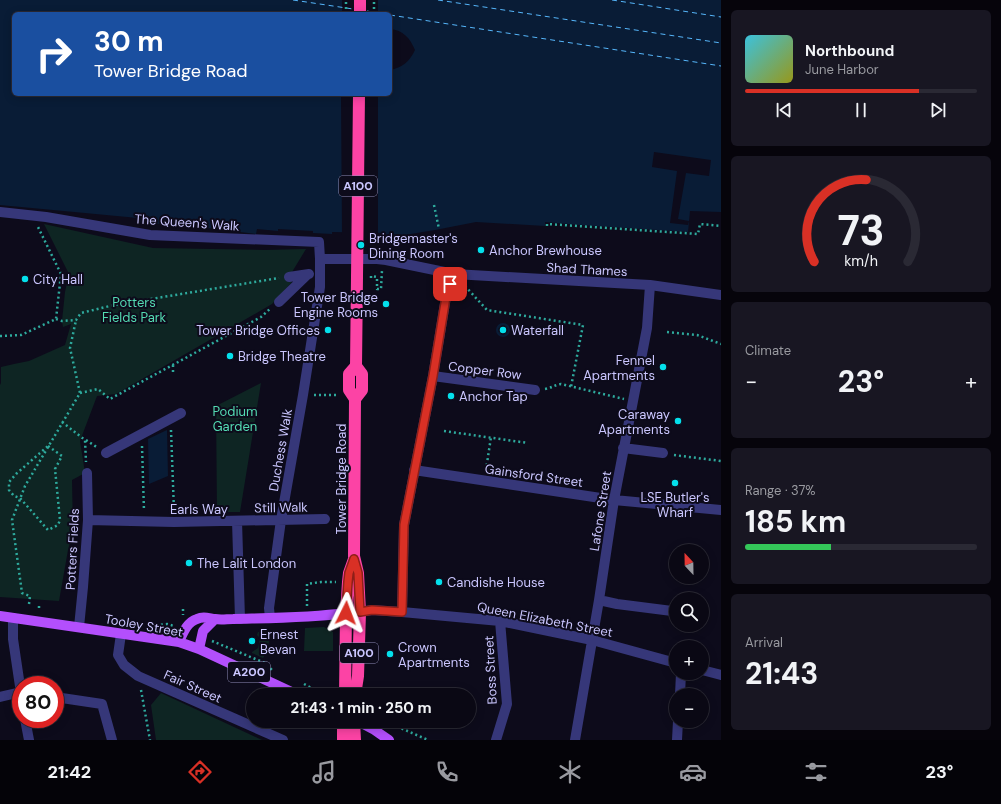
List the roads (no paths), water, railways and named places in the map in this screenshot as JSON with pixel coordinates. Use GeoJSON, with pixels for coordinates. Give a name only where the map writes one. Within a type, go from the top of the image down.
{"type":"FeatureCollection","features":[{"type":"Feature","properties":{"kind":"highway"},"geometry":{"type":"LineString","coordinates":[[360,0],[360,12]]}},
{"type":"Feature","properties":{"kind":"highway","name":"Tower Bridge Road"},"geometry":{"type":"LineString","coordinates":[[356,688],[358,676],[360,612],[358,573],[354,559],[355,399],[349,390],[349,374],[356,366],[359,96]]}},
{"type":"Feature","properties":{"kind":"highway","name":"Tower Bridge Road"},"geometry":{"type":"LineString","coordinates":[[345,688],[348,582],[349,573],[354,559]]}},
{"type":"Feature","properties":{"kind":"highway"},"geometry":{"type":"LineString","coordinates":[[343,728],[343,740]]}},
{"type":"Feature","properties":{"kind":"highway"},"geometry":{"type":"LineString","coordinates":[[354,728],[355,740]]}},
{"type":"Feature","properties":{"kind":"main road"},"geometry":{"type":"LineString","coordinates":[[178,642],[185,629],[195,619],[203,617],[216,619],[240,619],[317,617],[346,613]]}},
{"type":"Feature","properties":{"kind":"main road","name":"Tooley Street"},"geometry":{"type":"LineString","coordinates":[[0,616],[178,642],[199,649],[283,688]]}},
{"type":"Feature","properties":{"kind":"main road"},"geometry":{"type":"LineString","coordinates":[[199,649],[204,631],[216,619]]}},
{"type":"Feature","properties":{"kind":"main road"},"geometry":{"type":"LineString","coordinates":[[370,728],[389,740]]}},
{"type":"Feature","properties":{"kind":"street","name":"The Queen's Walk"},"geometry":{"type":"LineString","coordinates":[[0,212],[33,215],[150,235],[319,242],[320,259]]}},
{"type":"Feature","properties":{"kind":"street","name":"Shad Thames"},"geometry":{"type":"LineString","coordinates":[[320,259],[377,259],[454,274],[650,285],[721,295]]}},
{"type":"Feature","properties":{"kind":"street","name":"Duchess Walk"},"geometry":{"type":"LineString","coordinates":[[270,618],[269,608],[281,520],[320,287],[320,259]]}},
{"type":"Feature","properties":{"kind":"street"},"geometry":{"type":"LineString","coordinates":[[280,302],[307,274]]}},
{"type":"Feature","properties":{"kind":"street"},"geometry":{"type":"LineString","coordinates":[[289,277],[307,274],[320,274]]}},
{"type":"Feature","properties":{"kind":"street"},"geometry":{"type":"LineString","coordinates":[[402,612],[404,525],[433,376],[446,297],[454,274]]}},
{"type":"Feature","properties":{"kind":"street","name":"Lafone Street"},"geometry":{"type":"LineString","coordinates":[[575,740],[623,448],[647,328],[650,285]]}},
{"type":"Feature","properties":{"kind":"street","name":"Copper Row"},"geometry":{"type":"LineString","coordinates":[[433,376],[535,390]]}},
{"type":"Feature","properties":{"kind":"street"},"geometry":{"type":"LineString","coordinates":[[106,452],[181,413]]}},
{"type":"Feature","properties":{"kind":"street"},"geometry":{"type":"LineString","coordinates":[[623,448],[663,453]]}},
{"type":"Feature","properties":{"kind":"street","name":"Gainsford Street"},"geometry":{"type":"LineString","coordinates":[[414,470],[614,500],[721,510]]}},
{"type":"Feature","properties":{"kind":"street","name":"Potters Fields"},"geometry":{"type":"LineString","coordinates":[[79,627],[88,520],[87,473]]}},
{"type":"Feature","properties":{"kind":"street","name":"Still Walk"},"geometry":{"type":"LineString","coordinates":[[237,521],[325,519]]}},
{"type":"Feature","properties":{"kind":"street","name":"Earls Way"},"geometry":{"type":"LineString","coordinates":[[88,520],[174,522],[237,521],[240,619]]}},
{"type":"Feature","properties":{"kind":"street"},"geometry":{"type":"LineString","coordinates":[[599,600],[617,604],[669,611]]}},
{"type":"Feature","properties":{"kind":"street","name":"Queen Elizabeth Street"},"geometry":{"type":"LineString","coordinates":[[360,612],[372,610],[500,621],[592,640],[669,661]]}},
{"type":"Feature","properties":{"kind":"street"},"geometry":{"type":"LineString","coordinates":[[14,618],[12,630],[18,676]]}},
{"type":"Feature","properties":{"kind":"street","name":"Boss Street"},"geometry":{"type":"LineString","coordinates":[[496,740],[507,704],[500,621]]}},
{"type":"Feature","properties":{"kind":"street","name":"Fair Street"},"geometry":{"type":"LineString","coordinates":[[121,634],[118,655],[124,665],[138,676],[283,740]]}},
{"type":"Feature","properties":{"kind":"street"},"geometry":{"type":"LineString","coordinates":[[709,672],[721,675]]}},
{"type":"Feature","properties":{"kind":"street"},"geometry":{"type":"LineString","coordinates":[[0,697],[12,695]]}},
{"type":"Feature","properties":{"kind":"street"},"geometry":{"type":"LineString","coordinates":[[64,698],[102,704],[112,740]]}},
{"type":"Feature","properties":{"kind":"street"},"geometry":{"type":"LineString","coordinates":[[27,728],[29,740]]}},
{"type":"Feature","properties":{"kind":"street"},"geometry":{"type":"LineString","coordinates":[[677,740],[678,728]]}},
{"type":"Feature","properties":{"kind":"water"},"geometry":{"type":"Polygon","coordinates":[[[0,0],[721,0],[721,212],[690,211],[688,232],[545,222],[545,226],[476,222],[386,238],[386,233],[332,232],[332,234],[313,233],[313,231],[278,229],[278,231],[257,229],[256,234],[138,222],[138,218],[0,205],[0,0]]]}},
{"type":"Feature","properties":{"kind":"water","name":"Waterfall"},"geometry":{"type":"Polygon","coordinates":[[[503,323],[508,325],[510,330],[508,335],[503,337],[498,335],[496,330],[498,325],[503,323]]]}},
{"type":"Feature","properties":{"kind":"water"},"geometry":{"type":"Polygon","coordinates":[[[167,430],[168,476],[149,484],[148,439],[167,430]]]}},
{"type":"Feature","properties":{"kind":"place","name":"Bridgemaster's Dining Room"},"geometry":{"type":"Point","coordinates":[361,245]}},
{"type":"Feature","properties":{"kind":"place","name":"Anchor Brewhouse"},"geometry":{"type":"Point","coordinates":[481,250]}},
{"type":"Feature","properties":{"kind":"place","name":"City Hall"},"geometry":{"type":"Point","coordinates":[25,279]}},
{"type":"Feature","properties":{"kind":"place","name":"Tower Bridge Engine Rooms"},"geometry":{"type":"Point","coordinates":[386,304]}},
{"type":"Feature","properties":{"kind":"place","name":"Tower Bridge Offices"},"geometry":{"type":"Point","coordinates":[328,330]}},
{"type":"Feature","properties":{"kind":"place","name":"Waterfall"},"geometry":{"type":"Point","coordinates":[503,330]}},
{"type":"Feature","properties":{"kind":"place","name":"Bridge Theatre"},"geometry":{"type":"Point","coordinates":[230,356]}},
{"type":"Feature","properties":{"kind":"place","name":"Fennel Apartments"},"geometry":{"type":"Point","coordinates":[663,367]}},
{"type":"Feature","properties":{"kind":"place","name":"Anchor Tap"},"geometry":{"type":"Point","coordinates":[451,396]}},
{"type":"Feature","properties":{"kind":"place","name":"Caraway Apartments"},"geometry":{"type":"Point","coordinates":[678,421]}},
{"type":"Feature","properties":{"kind":"place","name":"LSE Butler's Wharf"},"geometry":{"type":"Point","coordinates":[675,483]}},
{"type":"Feature","properties":{"kind":"place","name":"The Lalit London"},"geometry":{"type":"Point","coordinates":[189,563]}},
{"type":"Feature","properties":{"kind":"place","name":"Candishe House"},"geometry":{"type":"Point","coordinates":[439,582]}},
{"type":"Feature","properties":{"kind":"place","name":"Ernest Bevan"},"geometry":{"type":"Point","coordinates":[252,641]}},
{"type":"Feature","properties":{"kind":"place","name":"Crown Apartments"},"geometry":{"type":"Point","coordinates":[390,654]}},
{"type":"Feature","properties":{"kind":"park label","name":"Potters Fields Park"},"geometry":{"type":"Point","coordinates":[134,310]}},
{"type":"Feature","properties":{"kind":"park label","name":"Podium Garden"},"geometry":{"type":"Point","coordinates":[235,418]}}]}
